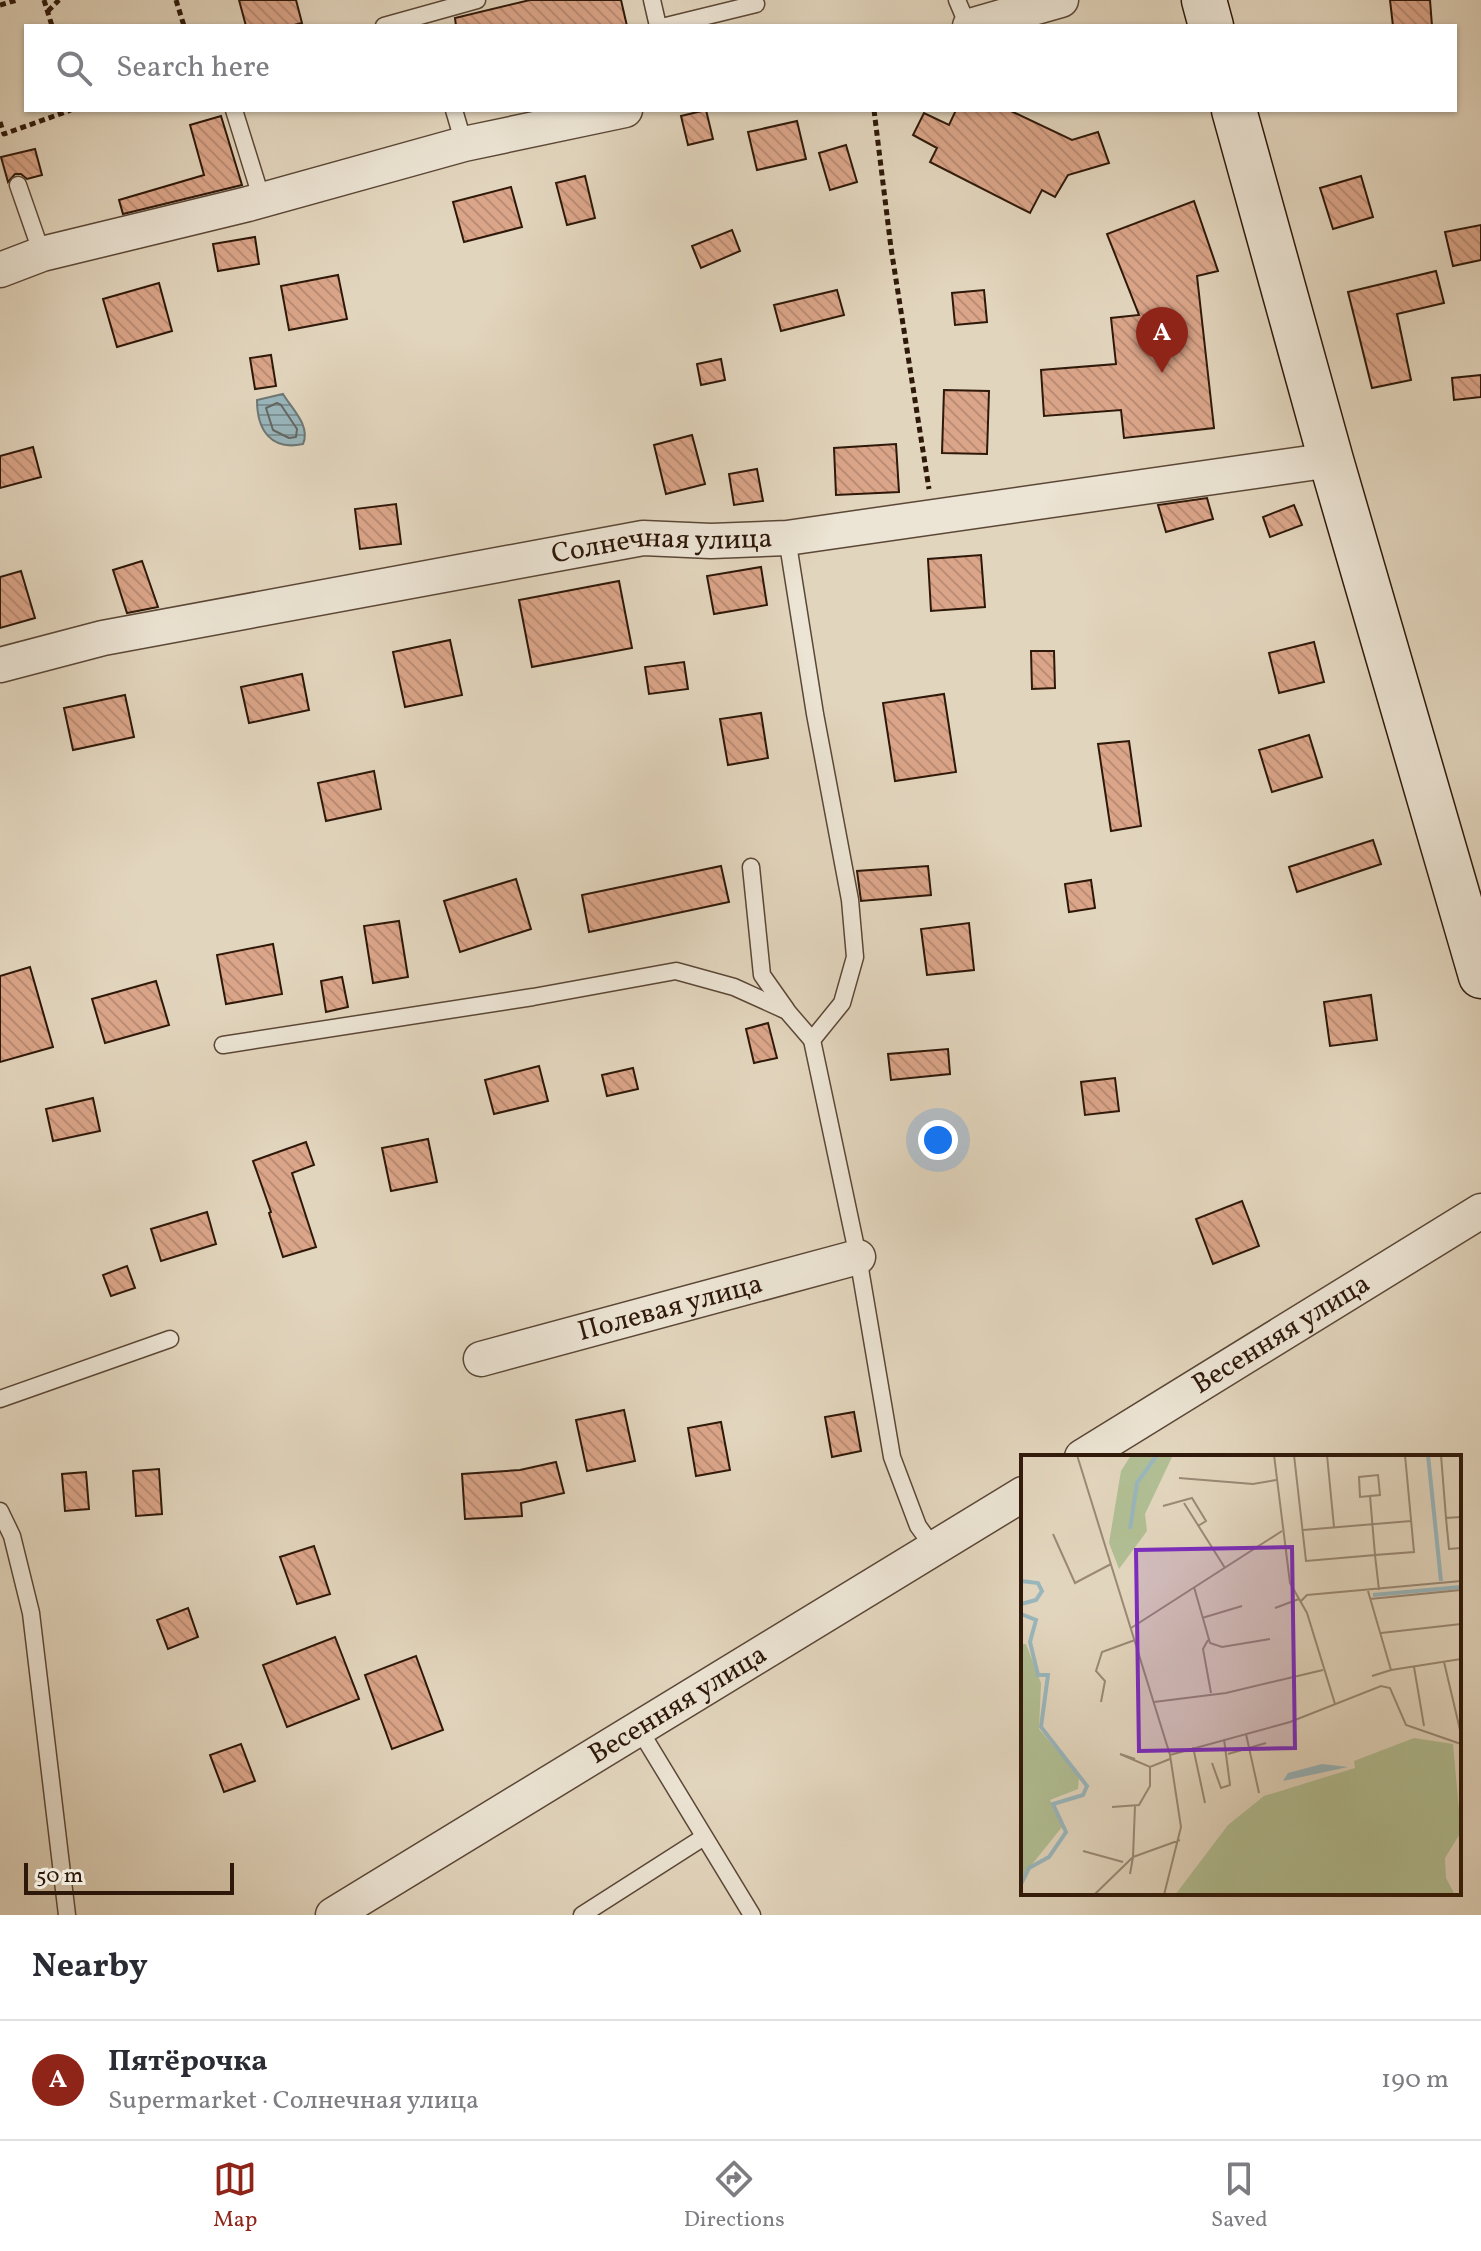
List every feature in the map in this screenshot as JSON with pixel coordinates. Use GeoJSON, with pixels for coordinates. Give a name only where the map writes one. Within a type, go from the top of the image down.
{"type":"FeatureCollection","features":[{"type":"Feature","properties":{"kind":"street"},"geometry":{"type":"LineString","coordinates":[[976,24],[1061,0]]}},
{"type":"Feature","properties":{"kind":"street"},"geometry":{"type":"LineString","coordinates":[[1204,0],[1210,24]]}},
{"type":"Feature","properties":{"kind":"street"},"geometry":{"type":"LineString","coordinates":[[0,270],[42,254],[262,200],[464,144],[616,112]]}},
{"type":"Feature","properties":{"kind":"street"},"geometry":{"type":"LineString","coordinates":[[1235,112],[1331,460],[1481,976]]}},
{"type":"Feature","properties":{"kind":"street","name":"Солнечная улица"},"geometry":{"type":"LineString","coordinates":[[0,665],[103,638],[643,538],[711,541],[787,538],[1331,460]]}},
{"type":"Feature","properties":{"kind":"street","name":"Весенняя улица"},"geometry":{"type":"LineString","coordinates":[[1085,1455],[1481,1211]]}},
{"type":"Feature","properties":{"kind":"street","name":"Полевая улица"},"geometry":{"type":"LineString","coordinates":[[481,1359],[858,1257]]}},
{"type":"Feature","properties":{"kind":"street","name":"Весенняя улица"},"geometry":{"type":"LineString","coordinates":[[333,1915],[1021,1495]]}},
{"type":"Feature","properties":{"kind":"lane"},"geometry":{"type":"LineString","coordinates":[[390,24],[477,0]]}},
{"type":"Feature","properties":{"kind":"lane"},"geometry":{"type":"LineString","coordinates":[[652,0],[658,24]]}},
{"type":"Feature","properties":{"kind":"lane"},"geometry":{"type":"LineString","coordinates":[[957,0],[968,24]]}},
{"type":"Feature","properties":{"kind":"lane"},"geometry":{"type":"LineString","coordinates":[[674,24],[756,4]]}},
{"type":"Feature","properties":{"kind":"lane"},"geometry":{"type":"LineString","coordinates":[[235,112],[262,200]]}},
{"type":"Feature","properties":{"kind":"lane"},"geometry":{"type":"LineString","coordinates":[[455,112],[464,144]]}},
{"type":"Feature","properties":{"kind":"lane"},"geometry":{"type":"LineString","coordinates":[[18,185],[42,254]]}},
{"type":"Feature","properties":{"kind":"lane"},"geometry":{"type":"LineString","coordinates":[[787,538],[815,714],[850,900],[855,957],[842,1003],[812,1040]]}},
{"type":"Feature","properties":{"kind":"lane"},"geometry":{"type":"LineString","coordinates":[[751,867],[762,975],[812,1040],[858,1257],[892,1457],[918,1526],[934,1548]]}},
{"type":"Feature","properties":{"kind":"lane"},"geometry":{"type":"LineString","coordinates":[[223,1045],[533,997],[676,971],[734,987],[787,1011]]}},
{"type":"Feature","properties":{"kind":"lane"},"geometry":{"type":"LineString","coordinates":[[0,1399],[170,1339]]}},
{"type":"Feature","properties":{"kind":"lane"},"geometry":{"type":"LineString","coordinates":[[0,1511],[31,1613],[67,1915]]}},
{"type":"Feature","properties":{"kind":"lane"},"geometry":{"type":"LineString","coordinates":[[639,1729],[752,1915]]}},
{"type":"Feature","properties":{"kind":"lane"},"geometry":{"type":"LineString","coordinates":[[582,1915],[704,1837]]}},
{"type":"Feature","properties":{"kind":"path"},"geometry":{"type":"LineString","coordinates":[[0,5],[17,0]]}},
{"type":"Feature","properties":{"kind":"path"},"geometry":{"type":"LineString","coordinates":[[44,0],[51,24]]}},
{"type":"Feature","properties":{"kind":"path"},"geometry":{"type":"LineString","coordinates":[[48,11],[59,0]]}},
{"type":"Feature","properties":{"kind":"path"},"geometry":{"type":"LineString","coordinates":[[176,0],[183,24]]}},
{"type":"Feature","properties":{"kind":"path"},"geometry":{"type":"LineString","coordinates":[[0,122],[4,134],[65,112]]}},
{"type":"Feature","properties":{"kind":"path"},"geometry":{"type":"LineString","coordinates":[[874,112],[891,248],[934,517]]}},
{"type":"Feature","properties":{"kind":"water"},"geometry":{"type":"Polygon","coordinates":[[[283,394],[303,424],[303,444],[274,441],[263,429],[257,400],[283,394]]]}},
{"type":"Feature","properties":{"kind":"building"},"geometry":{"type":"Polygon","coordinates":[[[239,0],[296,0],[302,23],[298,24],[245,24],[239,0]]]}},
{"type":"Feature","properties":{"kind":"building"},"geometry":{"type":"Polygon","coordinates":[[[530,0],[621,0],[627,24],[456,24],[455,18],[530,0]]]}},
{"type":"Feature","properties":{"kind":"building"},"geometry":{"type":"Polygon","coordinates":[[[1390,0],[1430,0],[1432,24],[1393,24],[1390,0]]]}},
{"type":"Feature","properties":{"kind":"building"},"geometry":{"type":"Polygon","coordinates":[[[706,112],[713,139],[688,145],[681,116],[706,112]]]}},
{"type":"Feature","properties":{"kind":"building"},"geometry":{"type":"Polygon","coordinates":[[[955,112],[1013,112],[1072,140],[1098,132],[1109,163],[1068,175],[1055,197],[1042,190],[1030,213],[930,162],[937,148],[913,135],[924,113],[949,125],[955,112]]]}},
{"type":"Feature","properties":{"kind":"building"},"geometry":{"type":"Polygon","coordinates":[[[221,116],[242,185],[123,214],[119,200],[204,175],[190,125],[221,116]]]}},
{"type":"Feature","properties":{"kind":"building"},"geometry":{"type":"Polygon","coordinates":[[[797,121],[806,159],[757,170],[748,132],[797,121]]]}},
{"type":"Feature","properties":{"kind":"building"},"geometry":{"type":"Polygon","coordinates":[[[846,145],[857,182],[830,190],[819,153],[846,145]]]}},
{"type":"Feature","properties":{"kind":"building"},"geometry":{"type":"Polygon","coordinates":[[[35,149],[42,175],[27,179],[15,174],[8,182],[1,157],[35,149]]]}},
{"type":"Feature","properties":{"kind":"building"},"geometry":{"type":"Polygon","coordinates":[[[585,176],[595,218],[567,225],[556,183],[585,176]]]}},
{"type":"Feature","properties":{"kind":"building"},"geometry":{"type":"Polygon","coordinates":[[[1361,176],[1373,217],[1333,229],[1320,188],[1361,176]]]}},
{"type":"Feature","properties":{"kind":"building"},"geometry":{"type":"Polygon","coordinates":[[[511,187],[522,227],[464,242],[453,202],[511,187]]]}},
{"type":"Feature","properties":{"kind":"building"},"geometry":{"type":"Polygon","coordinates":[[[1194,201],[1218,271],[1197,276],[1214,428],[1124,438],[1121,410],[1044,416],[1041,370],[1116,364],[1111,318],[1139,315],[1107,234],[1194,201]]]}},
{"type":"Feature","properties":{"kind":"building"},"geometry":{"type":"Polygon","coordinates":[[[1481,225],[1481,260],[1453,266],[1445,232],[1481,225]]]}},
{"type":"Feature","properties":{"kind":"building"},"geometry":{"type":"Polygon","coordinates":[[[732,230],[740,251],[701,268],[692,246],[732,230]]]}},
{"type":"Feature","properties":{"kind":"building"},"geometry":{"type":"Polygon","coordinates":[[[255,237],[259,264],[218,271],[213,244],[255,237]]]}},
{"type":"Feature","properties":{"kind":"building"},"geometry":{"type":"Polygon","coordinates":[[[1436,271],[1444,303],[1397,314],[1411,380],[1372,388],[1348,292],[1436,271]]]}},
{"type":"Feature","properties":{"kind":"building"},"geometry":{"type":"Polygon","coordinates":[[[338,275],[347,319],[289,330],[281,286],[338,275]]]}},
{"type":"Feature","properties":{"kind":"building"},"geometry":{"type":"Polygon","coordinates":[[[159,283],[172,331],[117,347],[103,299],[159,283]]]}},
{"type":"Feature","properties":{"kind":"building"},"geometry":{"type":"Polygon","coordinates":[[[837,290],[844,315],[781,331],[774,305],[837,290]]]}},
{"type":"Feature","properties":{"kind":"building"},"geometry":{"type":"Polygon","coordinates":[[[984,290],[987,322],[955,325],[952,293],[984,290]]]}},
{"type":"Feature","properties":{"kind":"building"},"geometry":{"type":"Polygon","coordinates":[[[271,355],[276,386],[255,389],[250,358],[271,355]]]}},
{"type":"Feature","properties":{"kind":"building"},"geometry":{"type":"Polygon","coordinates":[[[721,359],[725,380],[701,385],[697,364],[721,359]]]}},
{"type":"Feature","properties":{"kind":"building"},"geometry":{"type":"Polygon","coordinates":[[[1481,375],[1481,397],[1454,400],[1452,378],[1481,375]]]}},
{"type":"Feature","properties":{"kind":"building"},"geometry":{"type":"Polygon","coordinates":[[[944,390],[989,391],[987,454],[942,453],[944,390]]]}},
{"type":"Feature","properties":{"kind":"building"},"geometry":{"type":"Polygon","coordinates":[[[692,435],[705,484],[666,494],[654,445],[692,435]]]}},
{"type":"Feature","properties":{"kind":"building"},"geometry":{"type":"Polygon","coordinates":[[[896,444],[899,492],[836,495],[834,448],[896,444]]]}},
{"type":"Feature","properties":{"kind":"building"},"geometry":{"type":"Polygon","coordinates":[[[33,447],[41,477],[0,488],[0,456],[33,447]]]}},
{"type":"Feature","properties":{"kind":"building"},"geometry":{"type":"Polygon","coordinates":[[[757,469],[763,501],[734,505],[729,474],[757,469]]]}},
{"type":"Feature","properties":{"kind":"building"},"geometry":{"type":"Polygon","coordinates":[[[1207,498],[1213,519],[1166,532],[1158,505],[1207,498]]]}},
{"type":"Feature","properties":{"kind":"building"},"geometry":{"type":"Polygon","coordinates":[[[396,504],[401,544],[360,549],[355,509],[396,504]]]}},
{"type":"Feature","properties":{"kind":"building"},"geometry":{"type":"Polygon","coordinates":[[[1294,505],[1302,525],[1270,537],[1263,517],[1294,505]]]}},
{"type":"Feature","properties":{"kind":"building"},"geometry":{"type":"Polygon","coordinates":[[[981,555],[985,607],[931,611],[928,559],[981,555]]]}},
{"type":"Feature","properties":{"kind":"building"},"geometry":{"type":"Polygon","coordinates":[[[142,561],[158,607],[127,613],[113,570],[142,561]]]}},
{"type":"Feature","properties":{"kind":"building"},"geometry":{"type":"Polygon","coordinates":[[[761,567],[767,605],[714,614],[707,576],[761,567]]]}},
{"type":"Feature","properties":{"kind":"building"},"geometry":{"type":"Polygon","coordinates":[[[21,571],[35,618],[0,628],[0,577],[21,571]]]}},
{"type":"Feature","properties":{"kind":"building"},"geometry":{"type":"Polygon","coordinates":[[[619,581],[632,648],[532,667],[519,600],[619,581]]]}},
{"type":"Feature","properties":{"kind":"building"},"geometry":{"type":"Polygon","coordinates":[[[450,640],[462,695],[405,707],[393,652],[450,640]]]}},
{"type":"Feature","properties":{"kind":"building"},"geometry":{"type":"Polygon","coordinates":[[[1314,642],[1324,682],[1279,693],[1269,653],[1314,642]]]}},
{"type":"Feature","properties":{"kind":"building"},"geometry":{"type":"Polygon","coordinates":[[[1031,651],[1054,651],[1055,688],[1032,689],[1031,651]]]}},
{"type":"Feature","properties":{"kind":"building"},"geometry":{"type":"Polygon","coordinates":[[[684,662],[688,689],[649,694],[645,667],[684,662]]]}},
{"type":"Feature","properties":{"kind":"building"},"geometry":{"type":"Polygon","coordinates":[[[302,674],[309,710],[249,723],[241,687],[302,674]]]}},
{"type":"Feature","properties":{"kind":"building"},"geometry":{"type":"Polygon","coordinates":[[[944,694],[956,772],[895,781],[883,703],[944,694]]]}},
{"type":"Feature","properties":{"kind":"building"},"geometry":{"type":"Polygon","coordinates":[[[125,695],[134,737],[73,750],[64,708],[125,695]]]}},
{"type":"Feature","properties":{"kind":"building"},"geometry":{"type":"Polygon","coordinates":[[[761,713],[768,758],[728,765],[720,719],[761,713]]]}},
{"type":"Feature","properties":{"kind":"building"},"geometry":{"type":"Polygon","coordinates":[[[1309,735],[1322,777],[1272,792],[1259,750],[1309,735]]]}},
{"type":"Feature","properties":{"kind":"building"},"geometry":{"type":"Polygon","coordinates":[[[1129,741],[1141,826],[1111,831],[1098,744],[1129,741]]]}},
{"type":"Feature","properties":{"kind":"building"},"geometry":{"type":"Polygon","coordinates":[[[374,771],[381,809],[326,821],[318,783],[374,771]]]}},
{"type":"Feature","properties":{"kind":"building"},"geometry":{"type":"Polygon","coordinates":[[[1373,840],[1381,864],[1297,892],[1289,867],[1373,840]]]}},
{"type":"Feature","properties":{"kind":"building"},"geometry":{"type":"Polygon","coordinates":[[[721,866],[729,902],[589,932],[582,895],[721,866]]]}},
{"type":"Feature","properties":{"kind":"building"},"geometry":{"type":"Polygon","coordinates":[[[928,866],[931,895],[861,901],[857,871],[928,866]]]}},
{"type":"Feature","properties":{"kind":"building"},"geometry":{"type":"Polygon","coordinates":[[[516,879],[531,929],[460,952],[444,901],[516,879]]]}},
{"type":"Feature","properties":{"kind":"building"},"geometry":{"type":"Polygon","coordinates":[[[1091,880],[1095,908],[1069,912],[1065,884],[1091,880]]]}},
{"type":"Feature","properties":{"kind":"building"},"geometry":{"type":"Polygon","coordinates":[[[399,921],[408,977],[373,983],[364,926],[399,921]]]}},
{"type":"Feature","properties":{"kind":"building"},"geometry":{"type":"Polygon","coordinates":[[[969,923],[974,970],[927,975],[921,929],[969,923]]]}},
{"type":"Feature","properties":{"kind":"building"},"geometry":{"type":"Polygon","coordinates":[[[273,944],[282,994],[226,1004],[217,955],[273,944]]]}},
{"type":"Feature","properties":{"kind":"building"},"geometry":{"type":"Polygon","coordinates":[[[30,967],[53,1047],[0,1062],[0,976],[30,967]]]}},
{"type":"Feature","properties":{"kind":"building"},"geometry":{"type":"Polygon","coordinates":[[[342,977],[348,1007],[326,1012],[321,981],[342,977]]]}},
{"type":"Feature","properties":{"kind":"building"},"geometry":{"type":"Polygon","coordinates":[[[156,981],[169,1025],[105,1043],[92,999],[156,981]]]}},
{"type":"Feature","properties":{"kind":"building"},"geometry":{"type":"Polygon","coordinates":[[[1371,995],[1377,1040],[1330,1046],[1324,1002],[1371,995]]]}},
{"type":"Feature","properties":{"kind":"building"},"geometry":{"type":"Polygon","coordinates":[[[768,1023],[777,1058],[754,1063],[746,1029],[768,1023]]]}},
{"type":"Feature","properties":{"kind":"building"},"geometry":{"type":"Polygon","coordinates":[[[948,1049],[950,1074],[891,1080],[888,1054],[948,1049]]]}},
{"type":"Feature","properties":{"kind":"building"},"geometry":{"type":"Polygon","coordinates":[[[539,1066],[548,1101],[494,1114],[485,1080],[539,1066]]]}},
{"type":"Feature","properties":{"kind":"building"},"geometry":{"type":"Polygon","coordinates":[[[633,1068],[638,1089],[607,1096],[602,1075],[633,1068]]]}},
{"type":"Feature","properties":{"kind":"building"},"geometry":{"type":"Polygon","coordinates":[[[1115,1078],[1119,1111],[1085,1115],[1081,1082],[1115,1078]]]}},
{"type":"Feature","properties":{"kind":"building"},"geometry":{"type":"Polygon","coordinates":[[[93,1098],[100,1131],[53,1141],[46,1109],[93,1098]]]}},
{"type":"Feature","properties":{"kind":"building"},"geometry":{"type":"Polygon","coordinates":[[[428,1139],[437,1182],[391,1191],[382,1148],[428,1139]]]}},
{"type":"Feature","properties":{"kind":"building"},"geometry":{"type":"Polygon","coordinates":[[[306,1142],[314,1165],[292,1173],[316,1247],[283,1257],[253,1161],[306,1142]]]}},
{"type":"Feature","properties":{"kind":"building"},"geometry":{"type":"Polygon","coordinates":[[[1242,1201],[1259,1246],[1213,1264],[1196,1219],[1242,1201]]]}},
{"type":"Feature","properties":{"kind":"building"},"geometry":{"type":"Polygon","coordinates":[[[207,1212],[216,1244],[161,1261],[151,1229],[207,1212]]]}},
{"type":"Feature","properties":{"kind":"building"},"geometry":{"type":"Polygon","coordinates":[[[127,1266],[135,1288],[111,1296],[103,1275],[127,1266]]]}},
{"type":"Feature","properties":{"kind":"building"},"geometry":{"type":"Polygon","coordinates":[[[624,1410],[635,1461],[587,1471],[576,1420],[624,1410]]]}},
{"type":"Feature","properties":{"kind":"building"},"geometry":{"type":"Polygon","coordinates":[[[854,1412],[861,1451],[832,1457],[825,1417],[854,1412]]]}},
{"type":"Feature","properties":{"kind":"building"},"geometry":{"type":"Polygon","coordinates":[[[721,1422],[730,1470],[696,1476],[688,1428],[721,1422]]]}},
{"type":"Feature","properties":{"kind":"building"},"geometry":{"type":"Polygon","coordinates":[[[556,1462],[564,1493],[521,1503],[522,1516],[465,1519],[462,1474],[520,1470],[556,1462]]]}},
{"type":"Feature","properties":{"kind":"building"},"geometry":{"type":"Polygon","coordinates":[[[159,1469],[162,1514],[136,1516],[133,1471],[159,1469]]]}},
{"type":"Feature","properties":{"kind":"building"},"geometry":{"type":"Polygon","coordinates":[[[86,1472],[89,1509],[65,1511],[62,1474],[86,1472]]]}},
{"type":"Feature","properties":{"kind":"building"},"geometry":{"type":"Polygon","coordinates":[[[314,1546],[330,1594],[297,1604],[280,1557],[314,1546]]]}},
{"type":"Feature","properties":{"kind":"building"},"geometry":{"type":"Polygon","coordinates":[[[188,1608],[198,1637],[168,1649],[157,1620],[188,1608]]]}},
{"type":"Feature","properties":{"kind":"building"},"geometry":{"type":"Polygon","coordinates":[[[335,1637],[359,1699],[287,1727],[263,1665],[335,1637]]]}},
{"type":"Feature","properties":{"kind":"building"},"geometry":{"type":"Polygon","coordinates":[[[416,1656],[443,1730],[392,1749],[365,1675],[416,1656]]]}},
{"type":"Feature","properties":{"kind":"building"},"geometry":{"type":"Polygon","coordinates":[[[241,1744],[255,1781],[224,1792],[210,1755],[241,1744]]]}},
{"type":"Feature","properties":{"kind":"place","name":"Пятёрочка"},"geometry":{"type":"Point","coordinates":[1162,373]}}]}
